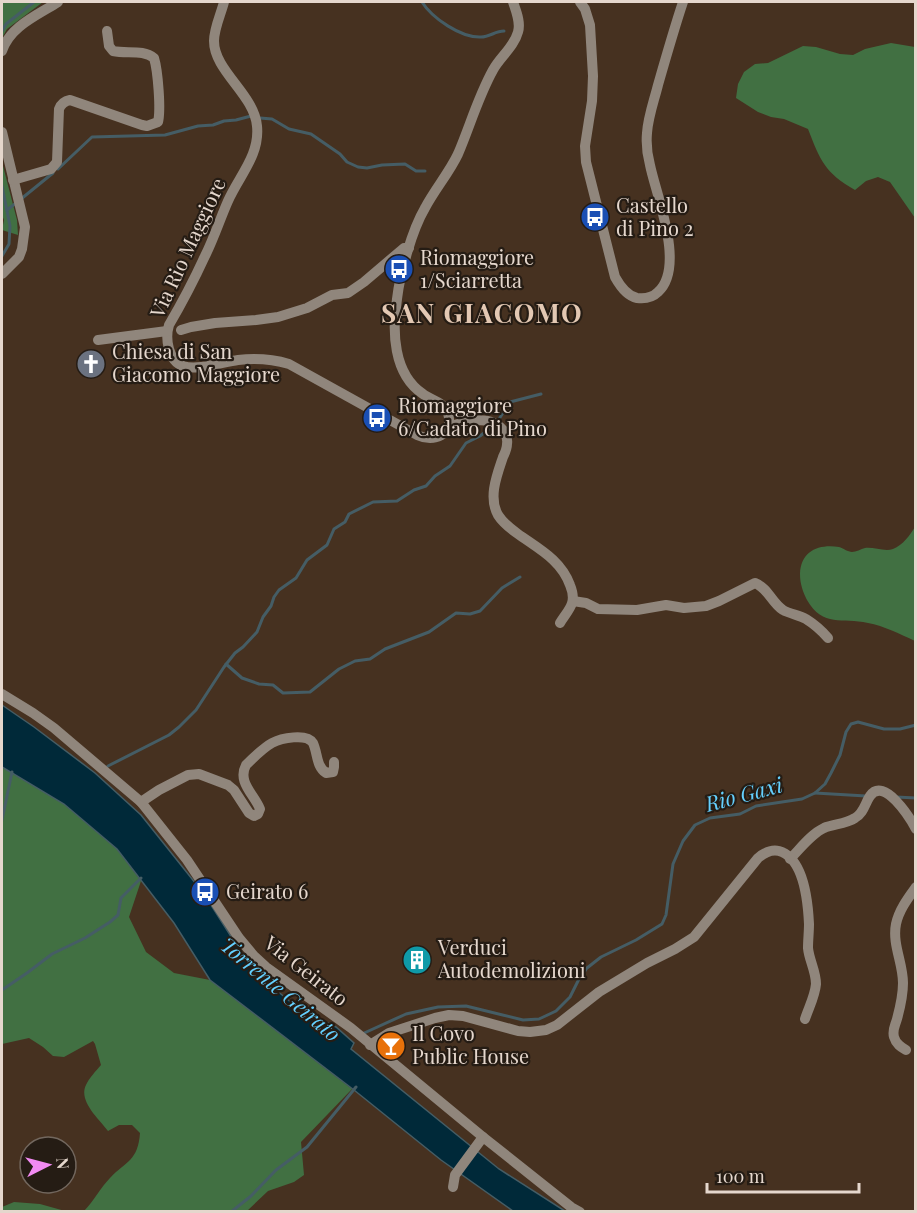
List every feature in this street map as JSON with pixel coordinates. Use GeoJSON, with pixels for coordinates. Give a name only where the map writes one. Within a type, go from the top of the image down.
{"type":"FeatureCollection","features":[{"type":"Feature","properties":{"kind":"street"},"geometry":{"type":"LineString","coordinates":[[2,51],[10,35],[58,2]]}},
{"type":"Feature","properties":{"kind":"street","name":"Via Rio Maggiore"},"geometry":{"type":"LineString","coordinates":[[224,2],[215,33],[216,53],[260,115],[251,159],[229,199],[206,256],[167,331],[171,353],[176,361],[184,366],[198,367],[240,360],[276,360],[289,364],[421,437],[431,439],[439,437],[447,427]]}},
{"type":"Feature","properties":{"kind":"street"},"geometry":{"type":"LineString","coordinates":[[513,2],[518,16],[517,37],[494,68],[457,154],[421,215],[398,289],[395,338],[403,372],[422,393],[441,404],[446,410],[447,427],[479,420],[494,423],[504,431],[507,445],[495,486],[495,506],[498,515],[510,528],[554,559],[566,575],[572,589],[573,601],[560,623]]}},
{"type":"Feature","properties":{"kind":"street"},"geometry":{"type":"LineString","coordinates":[[579,2],[585,9],[590,25],[593,76],[592,101],[585,146],[586,162],[615,277],[631,296],[643,298],[653,296],[661,289],[667,279],[669,269],[666,225],[646,144],[650,117],[683,2]]}},
{"type":"Feature","properties":{"kind":"street"},"geometry":{"type":"LineString","coordinates":[[13,180],[51,169],[56,165],[59,109],[67,101],[70,100],[142,125],[147,126],[158,122],[159,103],[154,58],[148,54],[113,51],[109,46],[107,31]]}},
{"type":"Feature","properties":{"kind":"street"},"geometry":{"type":"LineString","coordinates":[[2,132],[24,220],[24,239],[19,257],[2,274]]}},
{"type":"Feature","properties":{"kind":"street"},"geometry":{"type":"LineString","coordinates":[[181,330],[267,319],[299,310],[332,295],[348,292],[364,282],[404,248],[410,248]]}},
{"type":"Feature","properties":{"kind":"street"},"geometry":{"type":"LineString","coordinates":[[98,340],[167,331]]}},
{"type":"Feature","properties":{"kind":"street"},"geometry":{"type":"LineString","coordinates":[[573,601],[586,603],[598,609],[637,610],[666,605],[684,608],[706,606],[755,583],[759,584],[782,609],[804,618],[828,638]]}},
{"type":"Feature","properties":{"kind":"street","name":"Via Geirato"},"geometry":{"type":"LineString","coordinates":[[2,694],[54,728],[141,802],[187,860],[254,956],[351,1028],[480,1142],[579,1212]]}},
{"type":"Feature","properties":{"kind":"street"},"geometry":{"type":"LineString","coordinates":[[141,802],[188,775],[199,774],[228,785],[234,790],[249,813],[254,816],[260,812],[260,806],[245,784],[244,769],[271,744],[300,737],[313,743],[320,768],[323,771],[333,772],[334,762]]}},
{"type":"Feature","properties":{"kind":"street"},"geometry":{"type":"LineString","coordinates":[[790,859],[814,834],[824,828],[854,820],[874,792],[882,791],[889,794],[907,813],[915,828]]}},
{"type":"Feature","properties":{"kind":"street"},"geometry":{"type":"LineString","coordinates":[[368,1043],[388,1033],[449,1015],[463,1016],[518,1032],[546,1030],[557,1025],[607,987],[694,937],[755,861],[762,854],[771,851],[777,851],[790,859],[798,869],[803,884],[809,921],[808,949],[816,980],[815,993],[805,1018]]}},
{"type":"Feature","properties":{"kind":"street"},"geometry":{"type":"LineString","coordinates":[[906,1050],[897,1044],[893,1029],[901,1003],[903,983],[895,937],[901,911],[915,887]]}},
{"type":"Feature","properties":{"kind":"street"},"geometry":{"type":"LineString","coordinates":[[453,1186],[455,1175],[480,1142]]}},
{"type":"Feature","properties":{"kind":"green space"},"geometry":{"type":"Polygon","coordinates":[[[2,2],[43,2],[7,29],[2,38],[2,2]]]}},
{"type":"Feature","properties":{"kind":"green space"},"geometry":{"type":"Polygon","coordinates":[[[891,43],[915,47],[915,218],[890,182],[878,177],[866,181],[855,190],[837,178],[825,165],[808,129],[758,112],[736,98],[738,84],[744,72],[755,64],[768,63],[803,46],[853,55],[865,49],[891,43]]]}},
{"type":"Feature","properties":{"kind":"green space"},"geometry":{"type":"Polygon","coordinates":[[[2,162],[17,220],[18,235],[2,230],[4,220],[2,215],[2,162]]]}},
{"type":"Feature","properties":{"kind":"green space"},"geometry":{"type":"Polygon","coordinates":[[[915,527],[915,641],[874,624],[826,618],[813,609],[804,594],[800,578],[801,566],[807,555],[818,548],[831,546],[852,552],[865,548],[893,549],[903,542],[915,527]]]}},
{"type":"Feature","properties":{"kind":"green space"},"geometry":{"type":"Polygon","coordinates":[[[2,767],[64,804],[117,849],[141,881],[129,917],[146,952],[174,973],[210,980],[352,1089],[301,1142],[304,1175],[294,1182],[268,1191],[247,1211],[84,1211],[106,1182],[134,1155],[140,1133],[132,1125],[119,1125],[108,1131],[87,1103],[84,1091],[86,1085],[101,1065],[93,1041],[64,1057],[53,1056],[29,1038],[2,1044],[2,767]]]}},
{"type":"Feature","properties":{"kind":"green space"},"geometry":{"type":"Polygon","coordinates":[[[14,1202],[40,1204],[65,1211],[2,1211],[2,1207],[14,1202]]]}},
{"type":"Feature","properties":{"kind":"water","name":"Torrente Geirato"},"geometry":{"type":"Polygon","coordinates":[[[2,705],[95,773],[141,815],[204,894],[246,960],[270,985],[307,1013],[336,1027],[354,1043],[351,1049],[499,1169],[565,1211],[513,1211],[441,1160],[210,980],[174,923],[117,849],[64,804],[2,767],[2,705]]]}},
{"type":"Feature","properties":{"kind":"waterway"},"geometry":{"type":"LineString","coordinates":[[2,31],[6,24],[34,2]]}},
{"type":"Feature","properties":{"kind":"waterway"},"geometry":{"type":"LineString","coordinates":[[422,2],[440,20],[456,31],[484,37],[504,31]]}},
{"type":"Feature","properties":{"kind":"waterway"},"geometry":{"type":"LineString","coordinates":[[58,169],[92,137],[165,135],[251,116]]}},
{"type":"Feature","properties":{"kind":"waterway"},"geometry":{"type":"LineString","coordinates":[[260,118],[272,119],[289,129],[311,134],[340,154],[347,162],[358,167],[405,164],[416,171],[425,171]]}},
{"type":"Feature","properties":{"kind":"waterway"},"geometry":{"type":"LineString","coordinates":[[21,199],[53,173]]}},
{"type":"Feature","properties":{"kind":"waterway"},"geometry":{"type":"LineString","coordinates":[[2,186],[10,226],[9,244],[2,256]]}},
{"type":"Feature","properties":{"kind":"waterway"},"geometry":{"type":"LineString","coordinates":[[7,210],[16,203]]}},
{"type":"Feature","properties":{"kind":"waterway"},"geometry":{"type":"LineString","coordinates":[[499,419],[510,402],[541,394]]}},
{"type":"Feature","properties":{"kind":"waterway"},"geometry":{"type":"LineString","coordinates":[[108,766],[169,735],[196,710],[224,667],[257,632],[279,590],[296,578],[307,560],[327,545],[334,529],[345,522],[349,514],[373,502],[397,501],[414,490],[426,486],[435,476],[450,466],[466,443],[489,429]]}},
{"type":"Feature","properties":{"kind":"waterway"},"geometry":{"type":"LineString","coordinates":[[226,664],[242,678],[259,684],[273,685],[283,693],[310,692],[339,669],[355,661],[370,659],[385,649],[429,632],[456,613],[470,614],[480,611],[502,588],[520,577]]}},
{"type":"Feature","properties":{"kind":"waterway","name":"Rio Gaxi"},"geometry":{"type":"LineString","coordinates":[[362,1034],[406,1014],[438,1007],[466,1006],[523,1020],[539,1019],[556,1011],[570,997],[587,968],[601,957],[662,924],[666,915],[673,864],[683,841],[695,825],[710,818],[740,814],[756,806],[802,799],[815,793],[825,784],[831,773],[851,724],[858,722],[884,729],[900,729],[916,725]]}},
{"type":"Feature","properties":{"kind":"waterway"},"geometry":{"type":"LineString","coordinates":[[2,820],[12,772]]}},
{"type":"Feature","properties":{"kind":"waterway"},"geometry":{"type":"LineString","coordinates":[[815,793],[866,796]]}},
{"type":"Feature","properties":{"kind":"waterway"},"geometry":{"type":"LineString","coordinates":[[896,797],[916,798]]}},
{"type":"Feature","properties":{"kind":"waterway"},"geometry":{"type":"LineString","coordinates":[[2,990],[52,954],[85,938],[110,922],[118,915],[121,898],[141,878]]}},
{"type":"Feature","properties":{"kind":"waterway"},"geometry":{"type":"LineString","coordinates":[[231,1212],[251,1196],[276,1170],[307,1147],[356,1087]]}},
{"type":"Feature","properties":{"kind":"place","name":"Castello di Pino 2"},"geometry":{"type":"Point","coordinates":[595,217]}},
{"type":"Feature","properties":{"kind":"place","name":"Riomaggiore 1/Sciarretta"},"geometry":{"type":"Point","coordinates":[399,269]}},
{"type":"Feature","properties":{"kind":"place","name":"Chiesa di San Giacomo Maggiore"},"geometry":{"type":"Point","coordinates":[91,364]}},
{"type":"Feature","properties":{"kind":"place","name":"Riomaggiore 6/Cadato di Pino"},"geometry":{"type":"Point","coordinates":[377,418]}},
{"type":"Feature","properties":{"kind":"place","name":"Geirato 6"},"geometry":{"type":"Point","coordinates":[205,892]}},
{"type":"Feature","properties":{"kind":"place","name":"Verduci Autodemolizioni"},"geometry":{"type":"Point","coordinates":[417,960]}},
{"type":"Feature","properties":{"kind":"place","name":"Il Covo Public House"},"geometry":{"type":"Point","coordinates":[391,1046]}},
{"type":"Feature","properties":{"kind":"district","name":"SAN GIACOMO"},"geometry":{"type":"Point","coordinates":[482,314]}}]}
